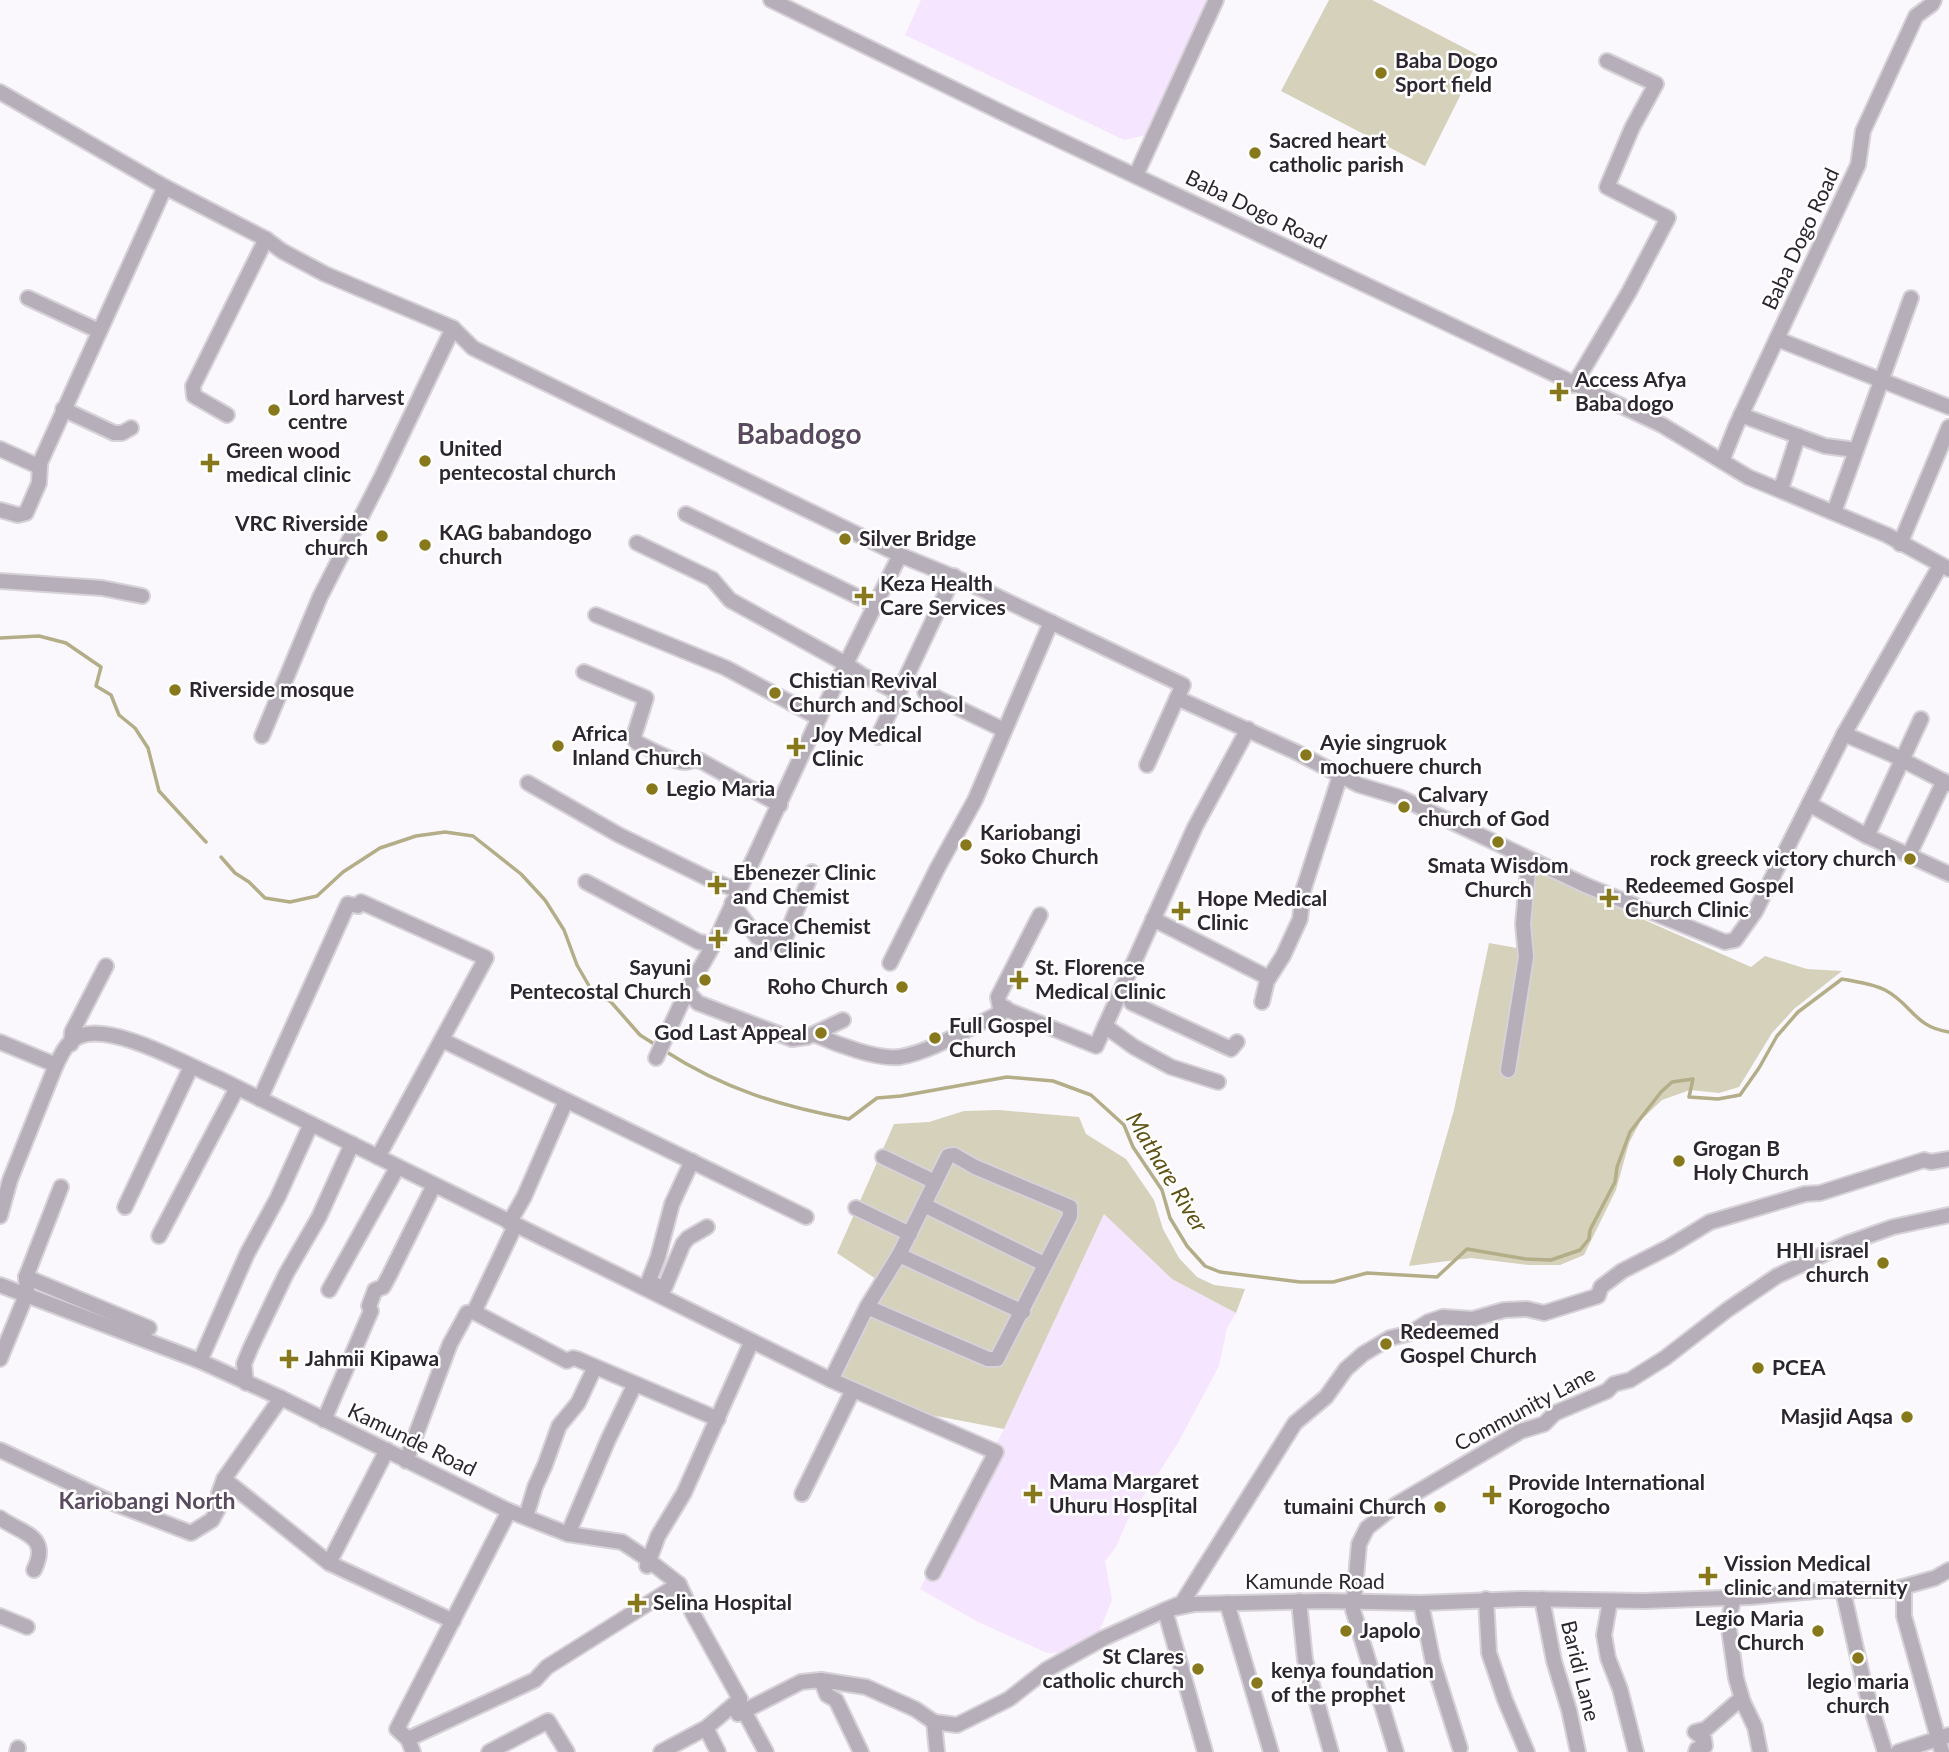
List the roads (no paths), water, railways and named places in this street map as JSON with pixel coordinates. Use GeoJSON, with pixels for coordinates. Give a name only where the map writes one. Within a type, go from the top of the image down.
{"type":"FeatureCollection","features":[{"type":"Feature","properties":{"kind":"street","name":"Baba Dogo Road"},"geometry":{"type":"LineString","coordinates":[[771,0],[1574,386],[1662,425],[1748,477],[1887,535],[1945,568]]}},
{"type":"Feature","properties":{"kind":"street"},"geometry":{"type":"LineString","coordinates":[[1136,175],[1216,0]]}},
{"type":"Feature","properties":{"kind":"street","name":"Baba Dogo Road"},"geometry":{"type":"LineString","coordinates":[[1722,461],[1858,165],[1863,131],[1916,16],[1934,0]]}},
{"type":"Feature","properties":{"kind":"street"},"geometry":{"type":"LineString","coordinates":[[1574,386],[1668,218],[1608,187],[1632,128],[1656,84],[1607,61]]}},
{"type":"Feature","properties":{"kind":"street"},"geometry":{"type":"LineString","coordinates":[[0,92],[165,187],[267,239],[282,251],[325,274],[453,328],[473,348],[900,555],[954,576],[1183,685],[1147,765]]}},
{"type":"Feature","properties":{"kind":"street"},"geometry":{"type":"LineString","coordinates":[[0,510],[11,514],[26,513],[39,483],[40,463],[62,410],[165,187]]}},
{"type":"Feature","properties":{"kind":"street"},"geometry":{"type":"LineString","coordinates":[[226,415],[194,396],[193,386],[267,239]]}},
{"type":"Feature","properties":{"kind":"street"},"geometry":{"type":"LineString","coordinates":[[28,298],[99,331]]}},
{"type":"Feature","properties":{"kind":"street"},"geometry":{"type":"LineString","coordinates":[[1834,512],[1911,298]]}},
{"type":"Feature","properties":{"kind":"street"},"geometry":{"type":"LineString","coordinates":[[262,736],[320,597],[382,478],[453,328]]}},
{"type":"Feature","properties":{"kind":"street"},"geometry":{"type":"LineString","coordinates":[[1777,340],[1949,407]]}},
{"type":"Feature","properties":{"kind":"street"},"geometry":{"type":"LineString","coordinates":[[62,410],[114,433],[122,433],[131,428]]}},
{"type":"Feature","properties":{"kind":"street"},"geometry":{"type":"LineString","coordinates":[[1741,415],[1825,446],[1856,450]]}},
{"type":"Feature","properties":{"kind":"street"},"geometry":{"type":"LineString","coordinates":[[1900,544],[1949,427]]}},
{"type":"Feature","properties":{"kind":"street"},"geometry":{"type":"LineString","coordinates":[[1781,489],[1798,436]]}},
{"type":"Feature","properties":{"kind":"street"},"geometry":{"type":"LineString","coordinates":[[0,449],[40,467]]}},
{"type":"Feature","properties":{"kind":"street"},"geometry":{"type":"LineString","coordinates":[[686,514],[875,605]]}},
{"type":"Feature","properties":{"kind":"street"},"geometry":{"type":"LineString","coordinates":[[637,544],[712,579],[730,600],[899,693]]}},
{"type":"Feature","properties":{"kind":"street"},"geometry":{"type":"LineString","coordinates":[[656,1056],[713,944],[819,718],[900,555]]}},
{"type":"Feature","properties":{"kind":"street"},"geometry":{"type":"LineString","coordinates":[[1177,698],[1248,729],[1359,785],[1399,797],[1529,859],[1725,942],[1735,940],[1755,912],[1844,734],[1945,568]]}},
{"type":"Feature","properties":{"kind":"street"},"geometry":{"type":"LineString","coordinates":[[878,737],[954,576]]}},
{"type":"Feature","properties":{"kind":"street"},"geometry":{"type":"LineString","coordinates":[[0,581],[102,588],[142,596]]}},
{"type":"Feature","properties":{"kind":"street"},"geometry":{"type":"LineString","coordinates":[[596,615],[726,668],[819,718]]}},
{"type":"Feature","properties":{"kind":"street"},"geometry":{"type":"LineString","coordinates":[[890,963],[975,800],[1051,621]]}},
{"type":"Feature","properties":{"kind":"street"},"geometry":{"type":"LineString","coordinates":[[583,672],[646,698],[634,736],[636,742],[675,760],[685,762],[695,758],[780,805]]}},
{"type":"Feature","properties":{"kind":"street"},"geometry":{"type":"LineString","coordinates":[[925,692],[1004,730]]}},
{"type":"Feature","properties":{"kind":"street"},"geometry":{"type":"LineString","coordinates":[[1867,836],[1921,719]]}},
{"type":"Feature","properties":{"kind":"street"},"geometry":{"type":"LineString","coordinates":[[1000,1010],[1096,1046],[1195,827],[1248,729]]}},
{"type":"Feature","properties":{"kind":"street"},"geometry":{"type":"LineString","coordinates":[[1844,734],[1947,782],[1909,855]]}},
{"type":"Feature","properties":{"kind":"street"},"geometry":{"type":"LineString","coordinates":[[1262,1002],[1269,978],[1283,956],[1300,919],[1303,891],[1340,776]]}},
{"type":"Feature","properties":{"kind":"street"},"geometry":{"type":"LineString","coordinates":[[528,783],[619,835],[709,879],[729,887],[739,887]]}},
{"type":"Feature","properties":{"kind":"street"},"geometry":{"type":"LineString","coordinates":[[1809,804],[1867,836],[1949,874]]}},
{"type":"Feature","properties":{"kind":"street"},"geometry":{"type":"LineString","coordinates":[[1508,1070],[1526,957],[1522,924],[1529,859]]}},
{"type":"Feature","properties":{"kind":"street"},"geometry":{"type":"LineString","coordinates":[[732,903],[757,937],[782,946],[812,872]]}},
{"type":"Feature","properties":{"kind":"street"},"geometry":{"type":"LineString","coordinates":[[586,882],[699,942],[713,944]]}},
{"type":"Feature","properties":{"kind":"street"},"geometry":{"type":"LineString","coordinates":[[260,1099],[348,904],[358,906],[361,902],[486,958],[378,1157]]}},
{"type":"Feature","properties":{"kind":"street"},"geometry":{"type":"LineString","coordinates":[[1000,1010],[998,997],[1040,915]]}},
{"type":"Feature","properties":{"kind":"street"},"geometry":{"type":"LineString","coordinates":[[1153,919],[1269,978]]}},
{"type":"Feature","properties":{"kind":"street"},"geometry":{"type":"LineString","coordinates":[[79,1036],[71,1044],[72,1032],[106,967]]}},
{"type":"Feature","properties":{"kind":"street"},"geometry":{"type":"LineString","coordinates":[[1124,987],[1132,1003],[1231,1049],[1237,1042]]}},
{"type":"Feature","properties":{"kind":"street"},"geometry":{"type":"LineString","coordinates":[[687,991],[698,1003],[792,1038],[807,1037],[843,1020]]}},
{"type":"Feature","properties":{"kind":"street"},"geometry":{"type":"LineString","coordinates":[[816,1035],[838,1045],[897,1058],[913,1054],[1000,1010],[1054,1020],[1083,1035]]}},
{"type":"Feature","properties":{"kind":"street"},"geometry":{"type":"LineString","coordinates":[[1105,1026],[1134,1047],[1171,1067],[1218,1082]]}},
{"type":"Feature","properties":{"kind":"street"},"geometry":{"type":"LineString","coordinates":[[0,1216],[5,1178],[66,1045],[79,1036],[97,1032],[120,1035],[237,1087],[512,1225],[647,1285],[751,1343],[996,1452],[933,1573]]}},
{"type":"Feature","properties":{"kind":"street"},"geometry":{"type":"LineString","coordinates":[[442,1040],[806,1217]]}},
{"type":"Feature","properties":{"kind":"street"},"geometry":{"type":"LineString","coordinates":[[0,1042],[56,1065]]}},
{"type":"Feature","properties":{"kind":"street"},"geometry":{"type":"LineString","coordinates":[[125,1207],[191,1067]]}},
{"type":"Feature","properties":{"kind":"street"},"geometry":{"type":"LineString","coordinates":[[159,1236],[237,1087]]}},
{"type":"Feature","properties":{"kind":"street"},"geometry":{"type":"LineString","coordinates":[[474,1312],[566,1101]]}},
{"type":"Feature","properties":{"kind":"street"},"geometry":{"type":"LineString","coordinates":[[200,1361],[247,1254],[278,1197],[311,1124]]}},
{"type":"Feature","properties":{"kind":"street"},"geometry":{"type":"LineString","coordinates":[[246,1383],[244,1364],[251,1347],[352,1144]]}},
{"type":"Feature","properties":{"kind":"street"},"geometry":{"type":"LineString","coordinates":[[831,1380],[867,1307],[910,1234],[948,1156],[954,1154],[975,1167],[1070,1207],[1070,1216],[997,1359],[991,1360],[867,1307]]}},
{"type":"Feature","properties":{"kind":"street"},"geometry":{"type":"LineString","coordinates":[[883,1157],[935,1182]]}},
{"type":"Feature","properties":{"kind":"street"},"geometry":{"type":"LineString","coordinates":[[1205,1752],[1165,1611],[1182,1603],[1295,1423],[1326,1397],[1346,1370],[1363,1354],[1390,1338],[1411,1334],[1428,1322],[1443,1317],[1473,1319],[1504,1310],[1527,1309],[1544,1313],[1581,1303],[1598,1296],[1601,1287],[1622,1271],[1721,1218],[1805,1194],[1820,1194],[1924,1160],[1931,1162],[1949,1159]]}},
{"type":"Feature","properties":{"kind":"street"},"geometry":{"type":"LineString","coordinates":[[647,1285],[659,1257],[672,1204],[692,1161]]}},
{"type":"Feature","properties":{"kind":"street"},"geometry":{"type":"LineString","coordinates":[[329,1290],[397,1168]]}},
{"type":"Feature","properties":{"kind":"street"},"geometry":{"type":"LineString","coordinates":[[324,1420],[371,1311],[369,1306],[375,1290],[383,1287],[434,1185]]}},
{"type":"Feature","properties":{"kind":"street"},"geometry":{"type":"LineString","coordinates":[[0,1359],[27,1293],[26,1277],[61,1187]]}},
{"type":"Feature","properties":{"kind":"street"},"geometry":{"type":"LineString","coordinates":[[924,1205],[1044,1264]]}},
{"type":"Feature","properties":{"kind":"street"},"geometry":{"type":"LineString","coordinates":[[856,1208],[910,1234]]}},
{"type":"Feature","properties":{"kind":"street","name":"Community Lane"},"geometry":{"type":"LineString","coordinates":[[1396,1752],[1353,1603],[1359,1544],[1367,1528],[1397,1504],[1521,1431],[1544,1424],[1555,1413],[1607,1391],[1614,1384],[1630,1380],[1665,1358],[1777,1276],[1848,1243],[1893,1227],[1949,1215]]}},
{"type":"Feature","properties":{"kind":"street"},"geometry":{"type":"LineString","coordinates":[[647,1285],[665,1287],[683,1244],[707,1227]]}},
{"type":"Feature","properties":{"kind":"street"},"geometry":{"type":"LineString","coordinates":[[899,1255],[1023,1312]]}},
{"type":"Feature","properties":{"kind":"street"},"geometry":{"type":"LineString","coordinates":[[26,1277],[149,1328]]}},
{"type":"Feature","properties":{"kind":"street","name":"Kamunde Road"},"geometry":{"type":"LineString","coordinates":[[0,1285],[200,1361],[509,1511],[568,1534],[622,1542],[679,1584],[766,1752]]}},
{"type":"Feature","properties":{"kind":"street"},"geometry":{"type":"LineString","coordinates":[[406,1461],[450,1344],[467,1313],[474,1312],[566,1361],[575,1358],[718,1419]]}},
{"type":"Feature","properties":{"kind":"street"},"geometry":{"type":"LineString","coordinates":[[643,1556],[643,1567],[649,1564],[658,1536],[684,1493],[751,1343]]}},
{"type":"Feature","properties":{"kind":"street"},"geometry":{"type":"LineString","coordinates":[[526,1517],[559,1426],[578,1403],[595,1367]]}},
{"type":"Feature","properties":{"kind":"street"},"geometry":{"type":"LineString","coordinates":[[568,1534],[635,1384]]}},
{"type":"Feature","properties":{"kind":"street"},"geometry":{"type":"LineString","coordinates":[[803,1494],[853,1390]]}},
{"type":"Feature","properties":{"kind":"street"},"geometry":{"type":"LineString","coordinates":[[1,1455],[191,1533],[212,1520],[222,1501],[219,1493],[224,1479],[281,1398]]}},
{"type":"Feature","properties":{"kind":"street"},"geometry":{"type":"LineString","coordinates":[[329,1563],[387,1450]]}},
{"type":"Feature","properties":{"kind":"street"},"geometry":{"type":"LineString","coordinates":[[224,1479],[329,1563],[453,1621]]}},
{"type":"Feature","properties":{"kind":"street"},"geometry":{"type":"LineString","coordinates":[[509,1511],[397,1729],[410,1745],[535,1680],[547,1667],[679,1584]]}},
{"type":"Feature","properties":{"kind":"street"},"geometry":{"type":"LineString","coordinates":[[0,1518],[35,1539],[39,1547],[34,1570]]}},
{"type":"Feature","properties":{"kind":"street","name":"Kamunde Road"},"geometry":{"type":"LineString","coordinates":[[934,1722],[957,1724],[971,1719],[1009,1699],[1060,1662],[1104,1638],[1165,1611],[1195,1604],[1299,1601],[1421,1603],[1486,1599],[1610,1601],[1734,1597],[1905,1587],[1935,1578],[1949,1570]]}},
{"type":"Feature","properties":{"kind":"street"},"geometry":{"type":"LineString","coordinates":[[1898,1752],[1942,1741],[1904,1616],[1905,1587]]}},
{"type":"Feature","properties":{"kind":"street"},"geometry":{"type":"LineString","coordinates":[[1843,1591],[1864,1684],[1885,1752]]}},
{"type":"Feature","properties":{"kind":"street"},"geometry":{"type":"LineString","coordinates":[[1734,1597],[1728,1622],[1736,1678],[1743,1702],[1755,1727],[1760,1752]]}},
{"type":"Feature","properties":{"kind":"street"},"geometry":{"type":"LineString","coordinates":[[1486,1599],[1489,1653],[1504,1700],[1527,1752]]}},
{"type":"Feature","properties":{"kind":"street","name":"Baridi Lane"},"geometry":{"type":"LineString","coordinates":[[1542,1600],[1554,1661],[1578,1752]]}},
{"type":"Feature","properties":{"kind":"street"},"geometry":{"type":"LineString","coordinates":[[1299,1601],[1305,1660],[1331,1752]]}},
{"type":"Feature","properties":{"kind":"street"},"geometry":{"type":"LineString","coordinates":[[1610,1601],[1604,1635],[1608,1658],[1620,1689],[1636,1752]]}},
{"type":"Feature","properties":{"kind":"street"},"geometry":{"type":"LineString","coordinates":[[1227,1603],[1271,1752]]}},
{"type":"Feature","properties":{"kind":"street"},"geometry":{"type":"LineString","coordinates":[[1421,1603],[1433,1662],[1460,1748]]}},
{"type":"Feature","properties":{"kind":"street"},"geometry":{"type":"LineString","coordinates":[[0,1616],[27,1627]]}},
{"type":"Feature","properties":{"kind":"street"},"geometry":{"type":"LineString","coordinates":[[821,1680],[827,1695],[836,1700],[861,1752]]}},
{"type":"Feature","properties":{"kind":"street"},"geometry":{"type":"LineString","coordinates":[[661,1752],[742,1705],[801,1682],[821,1680],[852,1683],[915,1709],[934,1722],[937,1752]]}},
{"type":"Feature","properties":{"kind":"street"},"geometry":{"type":"LineString","coordinates":[[1696,1752],[1705,1746],[1704,1739],[1695,1732],[1706,1729],[1737,1702],[1743,1702]]}},
{"type":"Feature","properties":{"kind":"street"},"geometry":{"type":"LineString","coordinates":[[489,1752],[548,1721],[567,1752]]}},
{"type":"Feature","properties":{"kind":"street"},"geometry":{"type":"LineString","coordinates":[[706,1728],[718,1752]]}},
{"type":"Feature","properties":{"kind":"waterway","name":"Mathare River"},"geometry":{"type":"LineString","coordinates":[[0,638],[39,636],[66,643],[101,667],[96,686],[111,695],[119,715],[135,728],[148,748],[159,791],[206,842]]}},
{"type":"Feature","properties":{"kind":"waterway","name":"Mathare River"},"geometry":{"type":"LineString","coordinates":[[221,857],[235,873],[265,898],[290,902],[317,896],[343,872],[380,848],[416,836],[445,832],[473,836],[521,874],[545,900],[564,930],[577,965],[592,991],[611,1002],[640,1035],[659,1047]]}},
{"type":"Feature","properties":{"kind":"waterway","name":"Mathare River"},"geometry":{"type":"LineString","coordinates":[[665,1051],[731,1086],[776,1102],[849,1119],[877,1098],[1007,1077],[1053,1081],[1091,1095],[1124,1125],[1133,1147],[1162,1190],[1170,1218],[1187,1246],[1205,1266],[1220,1272],[1300,1282],[1333,1282],[1367,1273],[1437,1277],[1467,1249],[1526,1259],[1551,1260],[1580,1250],[1589,1239],[1590,1230],[1615,1182],[1617,1167],[1630,1132],[1661,1092],[1672,1082],[1693,1079],[1689,1097],[1718,1099],[1740,1095],[1777,1036],[1798,1012],[1842,979],[1885,990],[1920,1020],[1949,1032]]}},
{"type":"Feature","properties":{"kind":"place","name":"Baba Dogo Sport field"},"geometry":{"type":"Point","coordinates":[1381,73]}},
{"type":"Feature","properties":{"kind":"place","name":"Sacred heart catholic parish"},"geometry":{"type":"Point","coordinates":[1255,153]}},
{"type":"Feature","properties":{"kind":"place","name":"Access Afya Baba dogo"},"geometry":{"type":"Point","coordinates":[1559,392]}},
{"type":"Feature","properties":{"kind":"place","name":"Lord harvest centre"},"geometry":{"type":"Point","coordinates":[274,410]}},
{"type":"Feature","properties":{"kind":"place","name":"United pentecostal church"},"geometry":{"type":"Point","coordinates":[425,461]}},
{"type":"Feature","properties":{"kind":"place","name":"Green wood medical clinic"},"geometry":{"type":"Point","coordinates":[210,463]}},
{"type":"Feature","properties":{"kind":"place","name":"VRC Riverside church"},"geometry":{"type":"Point","coordinates":[382,536]}},
{"type":"Feature","properties":{"kind":"place","name":"Silver Bridge"},"geometry":{"type":"Point","coordinates":[845,539]}},
{"type":"Feature","properties":{"kind":"place","name":"KAG babandogo church"},"geometry":{"type":"Point","coordinates":[425,545]}},
{"type":"Feature","properties":{"kind":"place","name":"Keza Health Care Services"},"geometry":{"type":"Point","coordinates":[864,596]}},
{"type":"Feature","properties":{"kind":"place","name":"Riverside mosque"},"geometry":{"type":"Point","coordinates":[175,690]}},
{"type":"Feature","properties":{"kind":"place","name":"Chistian Revival Church and School"},"geometry":{"type":"Point","coordinates":[775,693]}},
{"type":"Feature","properties":{"kind":"place","name":"Africa Inland Church"},"geometry":{"type":"Point","coordinates":[558,746]}},
{"type":"Feature","properties":{"kind":"place","name":"Joy Medical Clinic"},"geometry":{"type":"Point","coordinates":[796,747]}},
{"type":"Feature","properties":{"kind":"place","name":"Ayie singruok mochuere church"},"geometry":{"type":"Point","coordinates":[1306,755]}},
{"type":"Feature","properties":{"kind":"place","name":"Legio Maria"},"geometry":{"type":"Point","coordinates":[652,789]}},
{"type":"Feature","properties":{"kind":"place","name":"Calvary church of God"},"geometry":{"type":"Point","coordinates":[1404,807]}},
{"type":"Feature","properties":{"kind":"place","name":"Smata Wisdom Church"},"geometry":{"type":"Point","coordinates":[1498,842]}},
{"type":"Feature","properties":{"kind":"place","name":"Kariobangi Soko Church"},"geometry":{"type":"Point","coordinates":[966,845]}},
{"type":"Feature","properties":{"kind":"place","name":"rock greeck victory church"},"geometry":{"type":"Point","coordinates":[1910,859]}},
{"type":"Feature","properties":{"kind":"place","name":"Ebenezer Clinic and Chemist"},"geometry":{"type":"Point","coordinates":[717,885]}},
{"type":"Feature","properties":{"kind":"place","name":"Redeemed Gospel Church Clinic"},"geometry":{"type":"Point","coordinates":[1609,898]}},
{"type":"Feature","properties":{"kind":"place","name":"Hope Medical Clinic"},"geometry":{"type":"Point","coordinates":[1181,911]}},
{"type":"Feature","properties":{"kind":"place","name":"Grace Chemist and Clinic"},"geometry":{"type":"Point","coordinates":[718,939]}},
{"type":"Feature","properties":{"kind":"place","name":"Sayuni Pentecostal Church"},"geometry":{"type":"Point","coordinates":[705,980]}},
{"type":"Feature","properties":{"kind":"place","name":"St. Florence Medical Clinic"},"geometry":{"type":"Point","coordinates":[1019,980]}},
{"type":"Feature","properties":{"kind":"place","name":"Roho Church"},"geometry":{"type":"Point","coordinates":[902,987]}},
{"type":"Feature","properties":{"kind":"place","name":"God Last Appeal"},"geometry":{"type":"Point","coordinates":[821,1033]}},
{"type":"Feature","properties":{"kind":"place","name":"Full Gospel Church"},"geometry":{"type":"Point","coordinates":[935,1038]}},
{"type":"Feature","properties":{"kind":"place","name":"Grogan B Holy Church"},"geometry":{"type":"Point","coordinates":[1679,1161]}},
{"type":"Feature","properties":{"kind":"place","name":"HHI israel church"},"geometry":{"type":"Point","coordinates":[1883,1263]}},
{"type":"Feature","properties":{"kind":"place","name":"Redeemed Gospel Church"},"geometry":{"type":"Point","coordinates":[1386,1344]}},
{"type":"Feature","properties":{"kind":"place","name":"Jahmii Kipawa"},"geometry":{"type":"Point","coordinates":[289,1359]}},
{"type":"Feature","properties":{"kind":"place","name":"PCEA"},"geometry":{"type":"Point","coordinates":[1758,1368]}},
{"type":"Feature","properties":{"kind":"place","name":"Masjid Aqsa"},"geometry":{"type":"Point","coordinates":[1907,1417]}},
{"type":"Feature","properties":{"kind":"place","name":"Mama Margaret Uhuru Hosp[ital"},"geometry":{"type":"Point","coordinates":[1033,1494]}},
{"type":"Feature","properties":{"kind":"place","name":"Provide International Korogocho"},"geometry":{"type":"Point","coordinates":[1492,1495]}},
{"type":"Feature","properties":{"kind":"place","name":"tumaini Church"},"geometry":{"type":"Point","coordinates":[1440,1507]}},
{"type":"Feature","properties":{"kind":"place","name":"Vission Medical clinic and maternity"},"geometry":{"type":"Point","coordinates":[1708,1576]}},
{"type":"Feature","properties":{"kind":"place","name":"Selina Hospital"},"geometry":{"type":"Point","coordinates":[637,1603]}},
{"type":"Feature","properties":{"kind":"place","name":"Japolo"},"geometry":{"type":"Point","coordinates":[1346,1631]}},
{"type":"Feature","properties":{"kind":"place","name":"Legio Maria Church"},"geometry":{"type":"Point","coordinates":[1818,1631]}},
{"type":"Feature","properties":{"kind":"place","name":"legio maria church"},"geometry":{"type":"Point","coordinates":[1858,1658]}},
{"type":"Feature","properties":{"kind":"place","name":"St Clares catholic church"},"geometry":{"type":"Point","coordinates":[1198,1669]}},
{"type":"Feature","properties":{"kind":"place","name":"kenya foundation of the prophet"},"geometry":{"type":"Point","coordinates":[1257,1683]}},
{"type":"Feature","properties":{"kind":"district","name":"Babadogo"},"geometry":{"type":"Point","coordinates":[799,434]}},
{"type":"Feature","properties":{"kind":"district","name":"Kariobangi North"},"geometry":{"type":"Point","coordinates":[147,1501]}}]}
